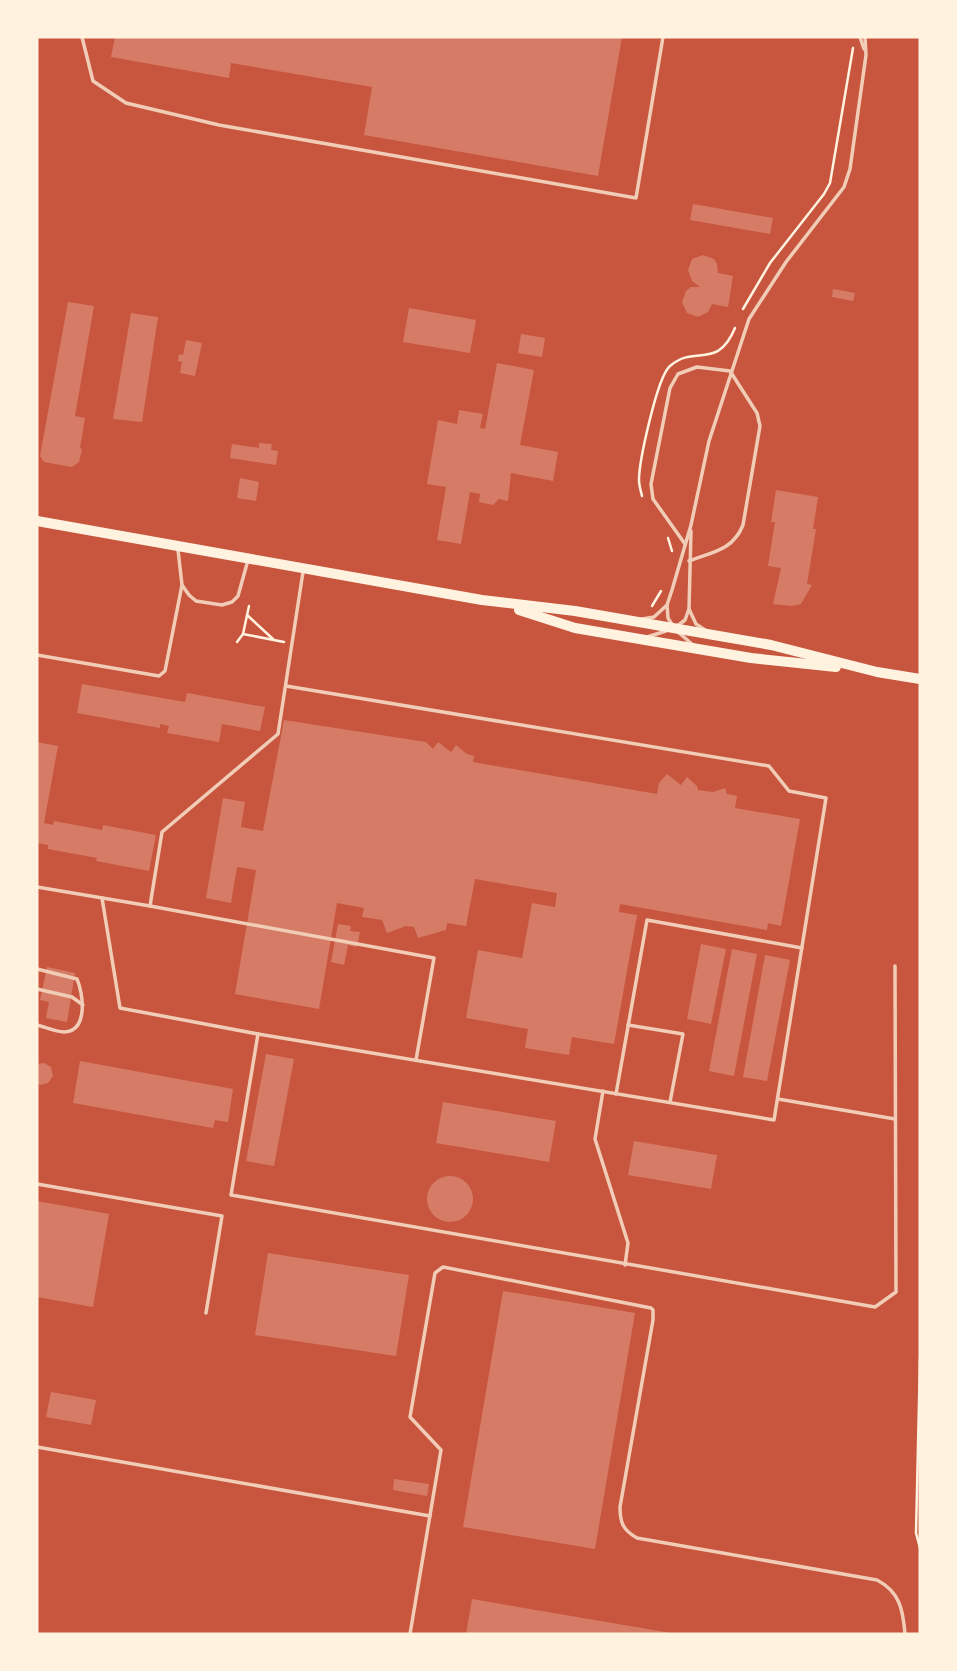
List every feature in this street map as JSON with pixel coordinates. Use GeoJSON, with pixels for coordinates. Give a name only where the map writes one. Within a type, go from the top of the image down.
{"type":"FeatureCollection","features":[{"type":"Feature","properties":{"kind":"main road"},"geometry":{"type":"LineString","coordinates":[[37,521],[482,600],[575,611],[771,645],[920,680]]}},
{"type":"Feature","properties":{"kind":"main road"},"geometry":{"type":"LineString","coordinates":[[482,600],[575,628],[751,658],[877,672]]}},
{"type":"Feature","properties":{"kind":"lane"},"geometry":{"type":"LineString","coordinates":[[82,37],[93,81],[125,103],[219,125],[636,198],[663,37]]}},
{"type":"Feature","properties":{"kind":"lane"},"geometry":{"type":"LineString","coordinates":[[860,37],[866,55]]}},
{"type":"Feature","properties":{"kind":"lane"},"geometry":{"type":"LineString","coordinates":[[698,650],[674,628],[668,618],[667,605],[691,525],[709,441],[749,319],[786,262],[844,187],[850,169],[866,55],[865,37]]}},
{"type":"Feature","properties":{"kind":"lane"},"geometry":{"type":"LineString","coordinates":[[685,544],[653,499],[651,484],[670,388],[678,374],[697,367],[730,371]]}},
{"type":"Feature","properties":{"kind":"lane"},"geometry":{"type":"LineString","coordinates":[[689,561],[728,547],[738,538],[743,525],[760,426],[757,413],[730,371]]}},
{"type":"Feature","properties":{"kind":"lane"},"geometry":{"type":"LineString","coordinates":[[638,639],[674,628],[685,620],[691,594],[691,525]]}},
{"type":"Feature","properties":{"kind":"lane"},"geometry":{"type":"LineString","coordinates":[[37,655],[159,676],[165,671],[182,585],[178,547]]}},
{"type":"Feature","properties":{"kind":"lane"},"geometry":{"type":"LineString","coordinates":[[182,585],[196,601],[222,605],[232,602],[242,586],[248,560]]}},
{"type":"Feature","properties":{"kind":"lane"},"geometry":{"type":"LineString","coordinates":[[150,906],[162,832],[278,734],[303,569]]}},
{"type":"Feature","properties":{"kind":"lane"},"geometry":{"type":"LineString","coordinates":[[630,621],[654,617],[667,605]]}},
{"type":"Feature","properties":{"kind":"lane"},"geometry":{"type":"LineString","coordinates":[[689,609],[696,624],[712,635]]}},
{"type":"Feature","properties":{"kind":"lane"},"geometry":{"type":"LineString","coordinates":[[102,898],[120,1008],[258,1034],[774,1120],[826,798],[789,791],[769,766],[285,686]]}},
{"type":"Feature","properties":{"kind":"lane"},"geometry":{"type":"LineString","coordinates":[[37,887],[434,958],[416,1060]]}},
{"type":"Feature","properties":{"kind":"lane"},"geometry":{"type":"LineString","coordinates":[[616,1094],[647,920],[802,948]]}},
{"type":"Feature","properties":{"kind":"lane"},"geometry":{"type":"LineString","coordinates":[[258,1034],[231,1195],[875,1307],[896,1292],[895,966]]}},
{"type":"Feature","properties":{"kind":"lane"},"geometry":{"type":"LineString","coordinates":[[37,969],[77,979],[82,990],[83,1005],[79,1021],[73,1029],[65,1032],[37,1025]]}},
{"type":"Feature","properties":{"kind":"lane"},"geometry":{"type":"LineString","coordinates":[[37,989],[72,997],[83,1005]]}},
{"type":"Feature","properties":{"kind":"lane"},"geometry":{"type":"LineString","coordinates":[[628,1025],[682,1034],[670,1102]]}},
{"type":"Feature","properties":{"kind":"lane"},"geometry":{"type":"LineString","coordinates":[[603,1091],[595,1139],[628,1243],[625,1265]]}},
{"type":"Feature","properties":{"kind":"lane"},"geometry":{"type":"LineString","coordinates":[[778,1099],[895,1119]]}},
{"type":"Feature","properties":{"kind":"lane"},"geometry":{"type":"LineString","coordinates":[[37,1184],[222,1216],[206,1314]]}},
{"type":"Feature","properties":{"kind":"lane"},"geometry":{"type":"LineString","coordinates":[[410,1634],[441,1450],[410,1417],[433,1279],[438,1269],[449,1268],[645,1306],[653,1310],[620,1507],[620,1520],[625,1532],[637,1538],[877,1580],[889,1586],[899,1599],[905,1634]]}},
{"type":"Feature","properties":{"kind":"lane"},"geometry":{"type":"LineString","coordinates":[[37,1447],[430,1516]]}},
{"type":"Feature","properties":{"kind":"path"},"geometry":{"type":"LineString","coordinates":[[237,642],[243,634],[249,606]]}},
{"type":"Feature","properties":{"kind":"path"},"geometry":{"type":"LineString","coordinates":[[247,615],[273,640]]}},
{"type":"Feature","properties":{"kind":"path"},"geometry":{"type":"LineString","coordinates":[[243,634],[291,643]]}},
{"type":"Feature","properties":{"kind":"path"},"geometry":{"type":"LineString","coordinates":[[920,1359],[916,1533],[920,1548]]}},
{"type":"Feature","properties":{"kind":"building"},"geometry":{"type":"Polygon","coordinates":[[[115,37],[622,37],[598,176],[364,135],[372,87],[231,63],[229,78],[111,57],[115,37]]]}},
{"type":"Feature","properties":{"kind":"building"},"geometry":{"type":"Polygon","coordinates":[[[693,204],[773,218],[770,234],[690,220],[693,204]]]}},
{"type":"Feature","properties":{"kind":"building"},"geometry":{"type":"Polygon","coordinates":[[[703,255],[714,259],[718,273],[733,276],[728,307],[712,304],[708,312],[698,317],[687,313],[682,302],[686,291],[691,287],[700,287],[692,281],[688,270],[692,259],[703,255]]]}},
{"type":"Feature","properties":{"kind":"building"},"geometry":{"type":"Polygon","coordinates":[[[833,289],[855,293],[853,301],[832,297],[833,289]]]}},
{"type":"Feature","properties":{"kind":"building"},"geometry":{"type":"Polygon","coordinates":[[[68,302],[94,306],[75,416],[85,418],[82,449],[79,462],[72,467],[44,462],[40,456],[68,302]]]}},
{"type":"Feature","properties":{"kind":"building"},"geometry":{"type":"Polygon","coordinates":[[[409,308],[476,320],[470,353],[403,342],[409,308]]]}},
{"type":"Feature","properties":{"kind":"building"},"geometry":{"type":"Polygon","coordinates":[[[131,313],[158,317],[142,422],[113,419],[131,313]]]}},
{"type":"Feature","properties":{"kind":"building"},"geometry":{"type":"Polygon","coordinates":[[[521,334],[545,338],[542,357],[518,353],[521,334]]]}},
{"type":"Feature","properties":{"kind":"building"},"geometry":{"type":"Polygon","coordinates":[[[186,340],[202,343],[195,376],[180,373],[182,362],[178,361],[179,354],[183,355],[186,340]]]}},
{"type":"Feature","properties":{"kind":"building"},"geometry":{"type":"Polygon","coordinates":[[[497,363],[534,370],[520,445],[558,452],[553,481],[511,473],[508,501],[499,499],[493,505],[479,502],[480,494],[470,492],[461,544],[437,540],[446,487],[427,484],[438,420],[457,424],[459,410],[483,414],[480,428],[485,429],[497,363]]]}},
{"type":"Feature","properties":{"kind":"building"},"geometry":{"type":"Polygon","coordinates":[[[259,443],[272,444],[271,450],[278,451],[276,465],[230,458],[232,444],[259,448],[259,443]]]}},
{"type":"Feature","properties":{"kind":"building"},"geometry":{"type":"Polygon","coordinates":[[[240,478],[259,482],[256,501],[237,498],[240,478]]]}},
{"type":"Feature","properties":{"kind":"building"},"geometry":{"type":"Polygon","coordinates":[[[776,490],[818,497],[807,584],[812,585],[801,604],[791,606],[773,604],[781,568],[768,566],[775,522],[771,522],[776,490]]]}},
{"type":"Feature","properties":{"kind":"building"},"geometry":{"type":"Polygon","coordinates":[[[82,684],[185,702],[187,693],[265,707],[260,731],[222,724],[219,742],[167,733],[169,726],[160,724],[160,728],[77,713],[82,684]]]}},
{"type":"Feature","properties":{"kind":"building"},"geometry":{"type":"Polygon","coordinates":[[[284,720],[426,742],[433,749],[438,742],[451,752],[456,745],[474,756],[473,762],[657,794],[659,783],[667,774],[681,785],[687,777],[698,790],[713,792],[725,788],[727,794],[737,796],[735,808],[800,819],[781,926],[768,923],[767,930],[620,904],[619,912],[637,915],[614,1044],[572,1037],[569,1055],[525,1048],[528,1029],[466,1018],[478,950],[522,958],[532,903],[555,907],[557,893],[475,879],[466,926],[447,923],[446,930],[418,938],[414,927],[406,926],[387,933],[382,920],[362,917],[364,908],[337,903],[319,1009],[235,994],[256,870],[237,867],[231,903],[206,898],[223,798],[245,802],[241,827],[263,831],[284,720]]]}},
{"type":"Feature","properties":{"kind":"building"},"geometry":{"type":"Polygon","coordinates":[[[37,742],[58,746],[44,823],[53,825],[54,821],[102,830],[103,825],[156,835],[149,871],[48,849],[48,845],[37,843],[37,742]]]}},
{"type":"Feature","properties":{"kind":"building"},"geometry":{"type":"Polygon","coordinates":[[[338,924],[351,926],[350,931],[360,932],[357,947],[348,945],[344,965],[331,962],[338,924]]]}},
{"type":"Feature","properties":{"kind":"building"},"geometry":{"type":"Polygon","coordinates":[[[701,944],[726,949],[711,1024],[687,1019],[701,944]]]}},
{"type":"Feature","properties":{"kind":"building"},"geometry":{"type":"Polygon","coordinates":[[[732,949],[757,954],[734,1076],[709,1071],[732,949]]]}},
{"type":"Feature","properties":{"kind":"building"},"geometry":{"type":"Polygon","coordinates":[[[765,955],[790,960],[767,1081],[743,1077],[765,955]]]}},
{"type":"Feature","properties":{"kind":"building"},"geometry":{"type":"Polygon","coordinates":[[[47,967],[75,973],[67,1022],[46,1018],[49,1002],[40,1000],[47,967]]]}},
{"type":"Feature","properties":{"kind":"building"},"geometry":{"type":"Polygon","coordinates":[[[266,1054],[294,1059],[274,1166],[246,1161],[266,1054]]]}},
{"type":"Feature","properties":{"kind":"building"},"geometry":{"type":"Polygon","coordinates":[[[80,1061],[233,1089],[228,1122],[215,1120],[213,1128],[73,1103],[80,1061]]]}},
{"type":"Feature","properties":{"kind":"building"},"geometry":{"type":"Polygon","coordinates":[[[44,1063],[51,1067],[53,1076],[48,1083],[40,1085],[37,1083],[37,1064],[44,1063]]]}},
{"type":"Feature","properties":{"kind":"building"},"geometry":{"type":"Polygon","coordinates":[[[443,1102],[556,1121],[549,1162],[436,1143],[443,1102]]]}},
{"type":"Feature","properties":{"kind":"building"},"geometry":{"type":"Polygon","coordinates":[[[634,1141],[717,1155],[711,1189],[628,1175],[634,1141]]]}},
{"type":"Feature","properties":{"kind":"building"},"geometry":{"type":"Polygon","coordinates":[[[450,1176],[466,1183],[473,1199],[466,1215],[450,1222],[434,1215],[427,1199],[434,1183],[450,1176]]]}},
{"type":"Feature","properties":{"kind":"building"},"geometry":{"type":"Polygon","coordinates":[[[37,1201],[109,1214],[93,1307],[37,1297],[37,1201]]]}},
{"type":"Feature","properties":{"kind":"building"},"geometry":{"type":"Polygon","coordinates":[[[268,1253],[409,1275],[396,1356],[255,1335],[268,1253]]]}},
{"type":"Feature","properties":{"kind":"building"},"geometry":{"type":"Polygon","coordinates":[[[503,1291],[635,1313],[595,1549],[463,1527],[503,1291]]]}},
{"type":"Feature","properties":{"kind":"building"},"geometry":{"type":"Polygon","coordinates":[[[51,1392],[96,1400],[91,1425],[46,1417],[51,1392]]]}},
{"type":"Feature","properties":{"kind":"building"},"geometry":{"type":"Polygon","coordinates":[[[394,1479],[429,1484],[427,1496],[393,1490],[394,1479]]]}},
{"type":"Feature","properties":{"kind":"building"},"geometry":{"type":"Polygon","coordinates":[[[472,1599],[671,1633],[671,1634],[466,1634],[472,1599]]]}}]}
